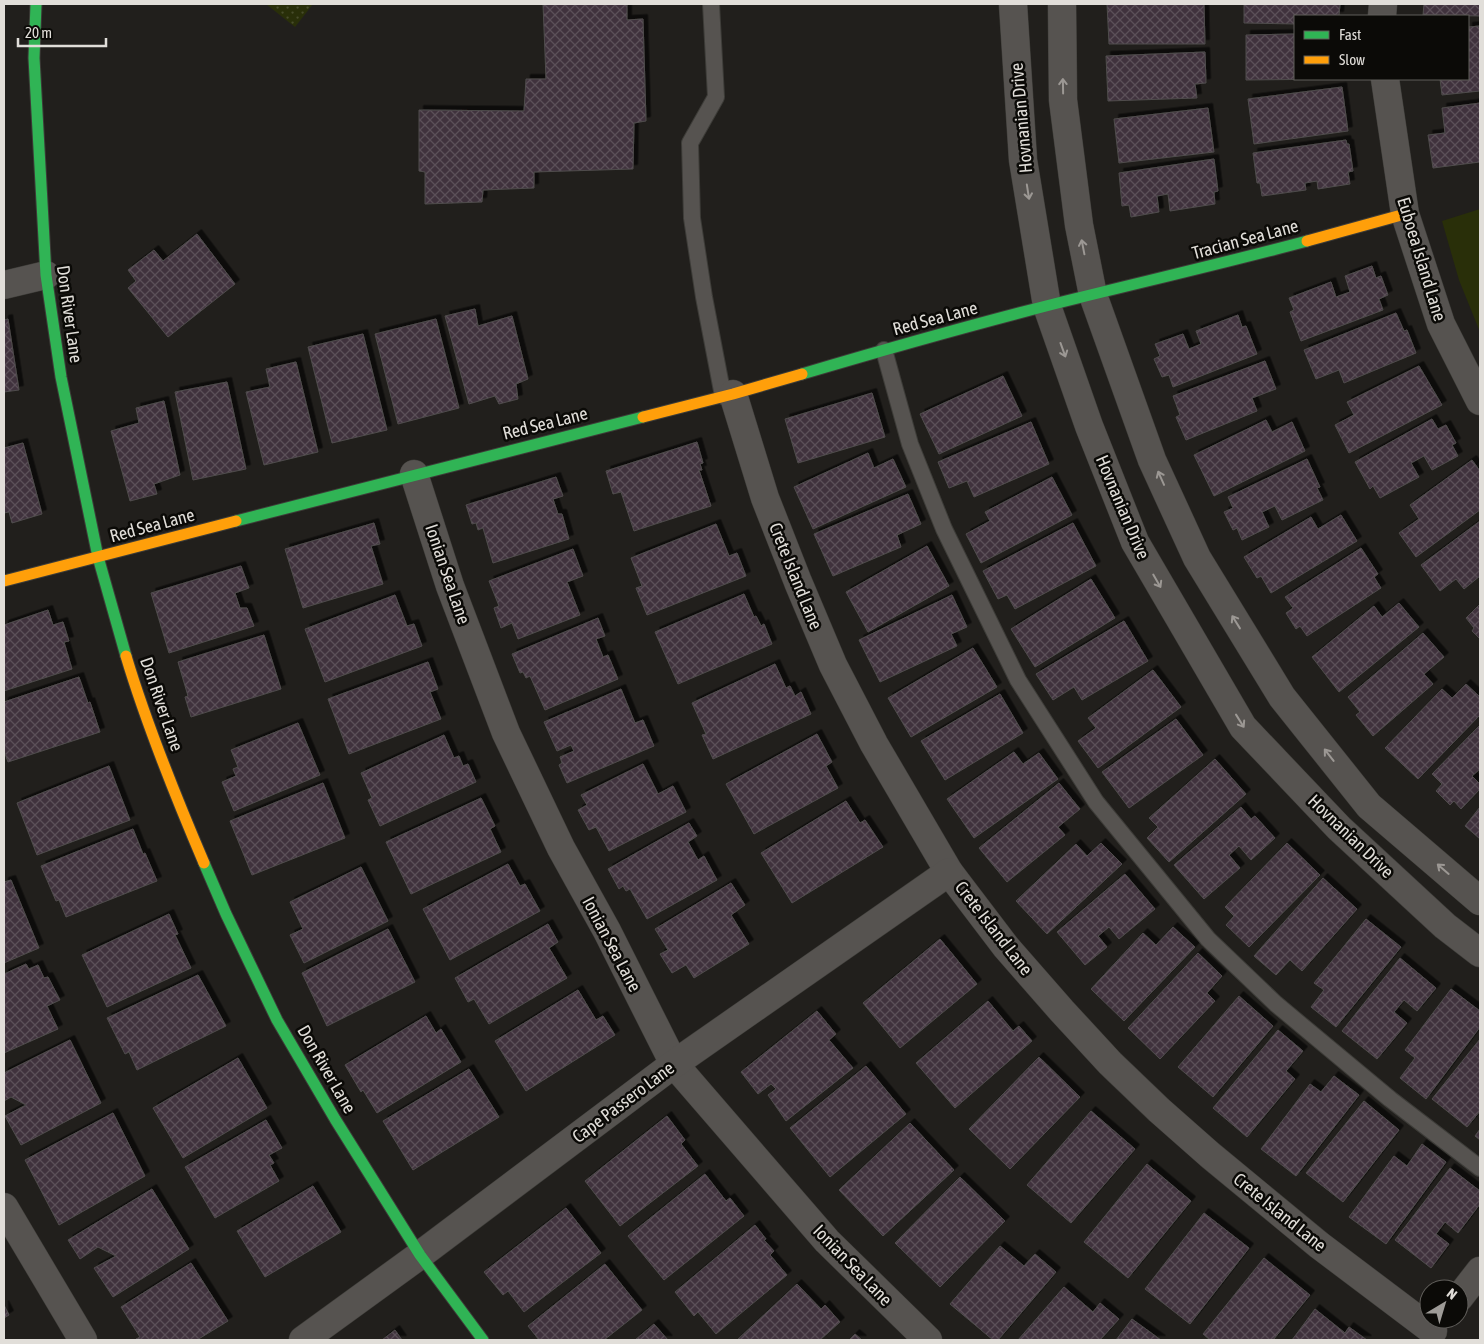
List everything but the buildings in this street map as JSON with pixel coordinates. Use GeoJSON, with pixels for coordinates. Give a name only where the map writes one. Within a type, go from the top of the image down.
{"type":"FeatureCollection","features":[{"type":"Feature","properties":{"kind":"street","name":"Don River Lane"},"geometry":{"type":"LineString","coordinates":[[36,4],[34,58],[46,275],[61,377],[98,557],[133,679],[176,796],[226,914],[277,1020],[335,1119],[420,1255],[483,1340]]}},
{"type":"Feature","properties":{"kind":"street","name":"Hovnanian Drive"},"geometry":{"type":"LineString","coordinates":[[1013,4],[1023,160],[1047,306],[1089,426],[1135,542],[1242,726],[1340,828],[1446,926],[1480,953]]}},
{"type":"Feature","properties":{"kind":"street","name":"Hovnanian Drive"},"geometry":{"type":"LineString","coordinates":[[1062,4],[1064,100],[1079,225],[1093,295],[1152,460],[1196,558],[1282,696],[1369,806],[1480,901]]}},
{"type":"Feature","properties":{"kind":"street","name":"Euboea Island Lane"},"geometry":{"type":"LineString","coordinates":[[1385,80],[1405,214],[1441,324],[1480,401]]}},
{"type":"Feature","properties":{"kind":"street","name":"Tracian Sea Lane"},"geometry":{"type":"LineString","coordinates":[[1093,295],[1221,264],[1405,214]]}},
{"type":"Feature","properties":{"kind":"street"},"geometry":{"type":"LineString","coordinates":[[4,285],[46,275]]}},
{"type":"Feature","properties":{"kind":"street","name":"Red Sea Lane"},"geometry":{"type":"LineString","coordinates":[[4,581],[414,474],[728,395],[884,350],[1093,295]]}},
{"type":"Feature","properties":{"kind":"street","name":"Crete Island Lane"},"geometry":{"type":"LineString","coordinates":[[728,395],[765,498],[833,665],[874,744],[949,872],[1006,947],[1062,1011],[1110,1063],[1159,1110],[1320,1245],[1434,1330]]}},
{"type":"Feature","properties":{"kind":"street","name":"Ionian Sea Lane"},"geometry":{"type":"LineString","coordinates":[[414,474],[450,586],[506,734],[561,848],[607,931],[674,1064],[828,1241],[928,1340]]}},
{"type":"Feature","properties":{"kind":"street","name":"Cape Passero Lane"},"geometry":{"type":"LineString","coordinates":[[303,1340],[420,1255],[674,1064],[949,872]]}},
{"type":"Feature","properties":{"kind":"street"},"geometry":{"type":"LineString","coordinates":[[4,1207],[83,1340]]}},
{"type":"Feature","properties":{"kind":"street"},"geometry":{"type":"LineString","coordinates":[[1469,1285],[1480,1271]]}},
{"type":"Feature","properties":{"kind":"lane"},"geometry":{"type":"LineString","coordinates":[[711,4],[716,97],[690,142],[692,218],[704,297],[728,395]]}},
{"type":"Feature","properties":{"kind":"lane"},"geometry":{"type":"LineString","coordinates":[[884,350],[910,444],[944,528],[1018,680],[1096,802],[1208,940],[1276,1004],[1390,1099],[1480,1168]]}},
{"type":"Feature","properties":{"kind":"green space"},"geometry":{"type":"Polygon","coordinates":[[[266,4],[313,4],[295,27],[266,4]]]}},
{"type":"Feature","properties":{"kind":"green space"},"geometry":{"type":"Polygon","coordinates":[[[1480,209],[1480,332],[1459,280],[1442,221],[1480,209]]]}},
{"type":"Feature","properties":{"kind":"traffic: fast"},"geometry":{"type":"LineString","coordinates":[[36,4],[34,58],[46,275],[61,377],[98,557],[126,656]]}},
{"type":"Feature","properties":{"kind":"traffic: fast"},"geometry":{"type":"LineString","coordinates":[[802,374],[1015,314],[1307,241]]}},
{"type":"Feature","properties":{"kind":"traffic: fast"},"geometry":{"type":"LineString","coordinates":[[236,521],[643,417]]}},
{"type":"Feature","properties":{"kind":"traffic: fast"},"geometry":{"type":"LineString","coordinates":[[204,863],[226,914],[277,1020],[335,1119],[420,1255],[483,1340]]}},
{"type":"Feature","properties":{"kind":"traffic: slow"},"geometry":{"type":"LineString","coordinates":[[1307,241],[1405,214]]}},
{"type":"Feature","properties":{"kind":"traffic: slow"},"geometry":{"type":"LineString","coordinates":[[643,417],[802,374]]}},
{"type":"Feature","properties":{"kind":"traffic: slow"},"geometry":{"type":"LineString","coordinates":[[4,581],[236,521]]}},
{"type":"Feature","properties":{"kind":"traffic: slow"},"geometry":{"type":"LineString","coordinates":[[126,656],[162,760],[204,863]]}}]}
